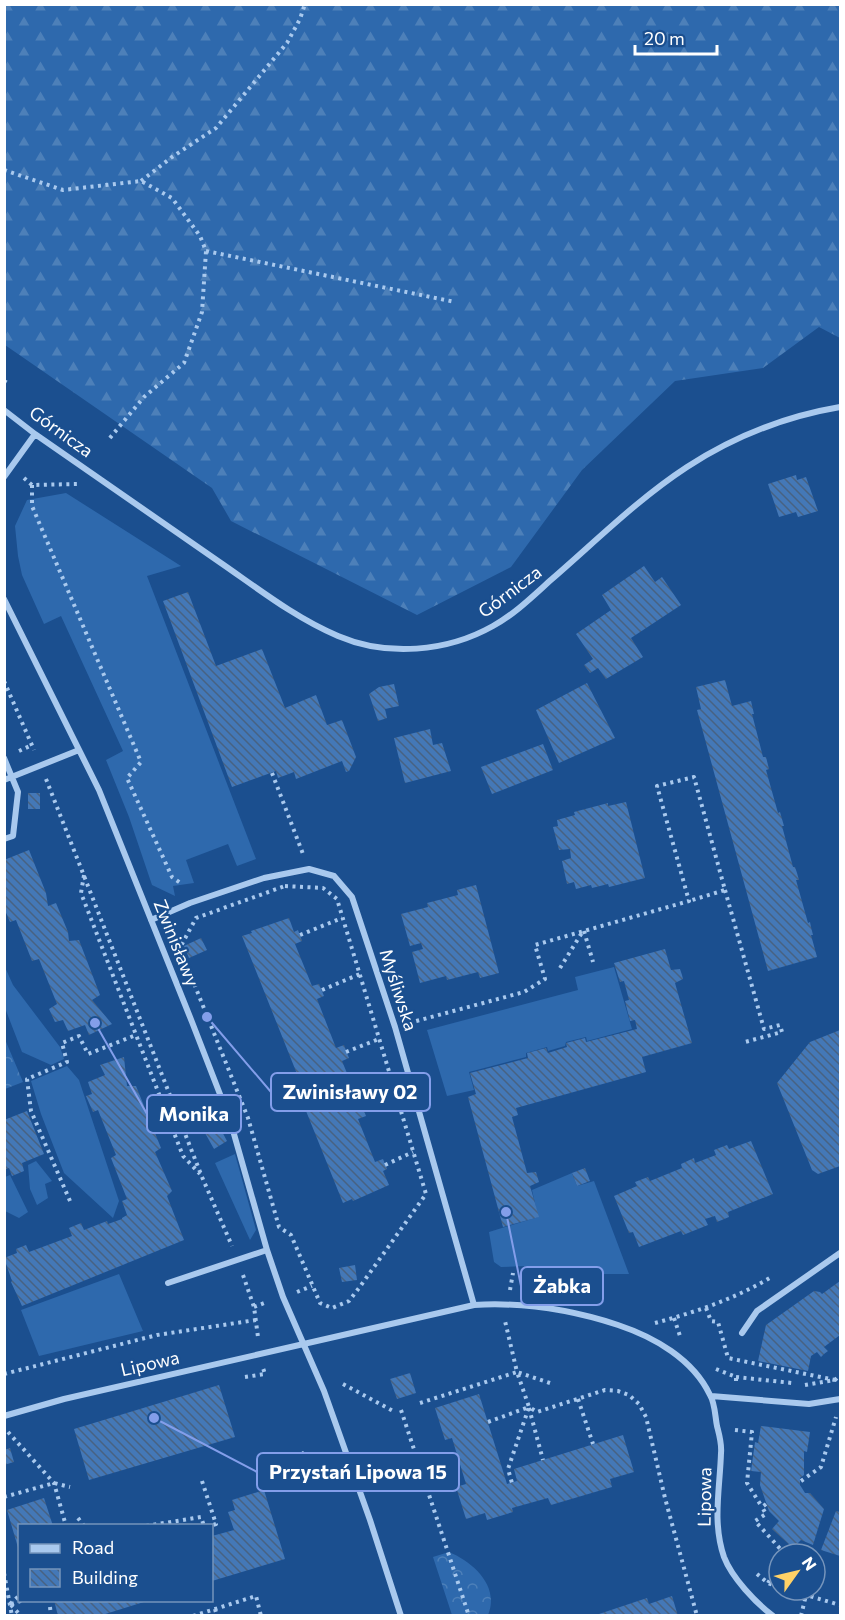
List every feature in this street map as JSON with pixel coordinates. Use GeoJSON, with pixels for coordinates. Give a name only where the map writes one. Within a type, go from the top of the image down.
{"type":"FeatureCollection","features":[{"type":"Feature","properties":{"kind":"street","name":"Górnicza"},"geometry":{"type":"LineString","coordinates":[[4,410],[35,434],[290,610],[337,636],[359,644],[407,650],[452,643],[495,625],[517,609],[639,503],[686,467],[720,447],[793,418],[840,407]]}},
{"type":"Feature","properties":{"kind":"street"},"geometry":{"type":"LineString","coordinates":[[4,477],[35,434]]}},
{"type":"Feature","properties":{"kind":"street","name":"Zwinisławy"},"geometry":{"type":"LineString","coordinates":[[4,599],[99,790],[230,1120],[267,1250],[283,1297],[338,1431],[401,1616]]}},
{"type":"Feature","properties":{"kind":"street"},"geometry":{"type":"LineString","coordinates":[[4,780],[79,750]]}},
{"type":"Feature","properties":{"kind":"street"},"geometry":{"type":"LineString","coordinates":[[4,758],[18,792],[12,836],[4,839]]}},
{"type":"Feature","properties":{"kind":"street"},"geometry":{"type":"LineString","coordinates":[[151,920],[190,903],[264,878],[309,868]]}},
{"type":"Feature","properties":{"kind":"street","name":"Myśliwska"},"geometry":{"type":"LineString","coordinates":[[309,868],[334,876],[352,897],[395,1027],[474,1305]]}},
{"type":"Feature","properties":{"kind":"street"},"geometry":{"type":"LineString","coordinates":[[168,1283],[267,1250]]}},
{"type":"Feature","properties":{"kind":"street"},"geometry":{"type":"LineString","coordinates":[[742,1333],[757,1311],[840,1253]]}},
{"type":"Feature","properties":{"kind":"street","name":"Lipowa"},"geometry":{"type":"LineString","coordinates":[[474,1305],[499,1303],[559,1310],[640,1332],[672,1350],[699,1377],[711,1396],[722,1450],[717,1502],[718,1530],[724,1558],[756,1603],[773,1616]]}},
{"type":"Feature","properties":{"kind":"street"},"geometry":{"type":"LineString","coordinates":[[304,1344],[474,1305]]}},
{"type":"Feature","properties":{"kind":"street","name":"Lipowa"},"geometry":{"type":"LineString","coordinates":[[4,1416],[64,1399],[304,1344]]}},
{"type":"Feature","properties":{"kind":"street"},"geometry":{"type":"LineString","coordinates":[[711,1396],[809,1404],[840,1399]]}},
{"type":"Feature","properties":{"kind":"path"},"geometry":{"type":"LineString","coordinates":[[4,170],[63,190],[141,181],[216,128],[287,43],[305,4]]}},
{"type":"Feature","properties":{"kind":"path"},"geometry":{"type":"LineString","coordinates":[[109,439],[144,397],[184,363],[202,312],[206,251],[200,236],[172,198],[141,181]]}},
{"type":"Feature","properties":{"kind":"path"},"geometry":{"type":"LineString","coordinates":[[206,251],[455,302]]}},
{"type":"Feature","properties":{"kind":"path"},"geometry":{"type":"LineString","coordinates":[[73,484],[32,485],[32,506],[141,762],[127,778],[172,877],[182,884]]}},
{"type":"Feature","properties":{"kind":"path"},"geometry":{"type":"LineString","coordinates":[[4,681],[8,691]]}},
{"type":"Feature","properties":{"kind":"path"},"geometry":{"type":"LineString","coordinates":[[272,773],[309,868]]}},
{"type":"Feature","properties":{"kind":"path"},"geometry":{"type":"LineString","coordinates":[[689,901],[657,786],[694,777],[764,1029],[780,1025],[782,1032],[745,1042]]}},
{"type":"Feature","properties":{"kind":"path"},"geometry":{"type":"LineString","coordinates":[[4,1374],[157,1335],[256,1320],[238,1260],[202,1177],[84,874],[81,894],[183,1156],[202,1177]]}},
{"type":"Feature","properties":{"kind":"path"},"geometry":{"type":"LineString","coordinates":[[196,918],[285,886],[323,888],[337,899],[343,918],[426,1194],[349,1301],[332,1308],[320,1303],[312,1286]]}},
{"type":"Feature","properties":{"kind":"path"},"geometry":{"type":"LineString","coordinates":[[395,1027],[524,992],[545,979],[535,945],[725,890]]}},
{"type":"Feature","properties":{"kind":"path"},"geometry":{"type":"LineString","coordinates":[[300,935],[343,918]]}},
{"type":"Feature","properties":{"kind":"path"},"geometry":{"type":"LineString","coordinates":[[584,931],[591,947],[593,962]]}},
{"type":"Feature","properties":{"kind":"path"},"geometry":{"type":"LineString","coordinates":[[560,968],[584,931]]}},
{"type":"Feature","properties":{"kind":"path"},"geometry":{"type":"LineString","coordinates":[[322,990],[360,974]]}},
{"type":"Feature","properties":{"kind":"path"},"geometry":{"type":"LineString","coordinates":[[70,1202],[30,1111],[27,1079],[67,1062],[62,1043],[80,1036],[88,1054],[136,1035]]}},
{"type":"Feature","properties":{"kind":"path"},"geometry":{"type":"LineString","coordinates":[[346,1052],[379,1039]]}},
{"type":"Feature","properties":{"kind":"path"},"geometry":{"type":"LineString","coordinates":[[363,1109],[397,1096]]}},
{"type":"Feature","properties":{"kind":"path"},"geometry":{"type":"LineString","coordinates":[[385,1165],[413,1152]]}},
{"type":"Feature","properties":{"kind":"path"},"geometry":{"type":"LineString","coordinates":[[652,1324],[706,1308],[754,1287]]}},
{"type":"Feature","properties":{"kind":"path"},"geometry":{"type":"LineString","coordinates":[[706,1308],[711,1321],[718,1322],[728,1358],[835,1380],[838,1385]]}},
{"type":"Feature","properties":{"kind":"path"},"geometry":{"type":"LineString","coordinates":[[511,1350],[543,1460]]}},
{"type":"Feature","properties":{"kind":"path"},"geometry":{"type":"LineString","coordinates":[[420,1403],[518,1372],[550,1383]]}},
{"type":"Feature","properties":{"kind":"path"},"geometry":{"type":"LineString","coordinates":[[736,1377],[806,1385],[835,1380],[840,1375]]}},
{"type":"Feature","properties":{"kind":"path"},"geometry":{"type":"LineString","coordinates":[[343,1383],[395,1412]]}},
{"type":"Feature","properties":{"kind":"path"},"geometry":{"type":"LineString","coordinates":[[529,1407],[537,1412],[605,1390],[628,1395],[639,1404],[646,1417],[697,1616]]}},
{"type":"Feature","properties":{"kind":"path"},"geometry":{"type":"LineString","coordinates":[[578,1399],[593,1444]]}},
{"type":"Feature","properties":{"kind":"path"},"geometry":{"type":"LineString","coordinates":[[488,1422],[529,1407]]}},
{"type":"Feature","properties":{"kind":"path"},"geometry":{"type":"LineString","coordinates":[[512,1483],[508,1469],[529,1407]]}},
{"type":"Feature","properties":{"kind":"path"},"geometry":{"type":"LineString","coordinates":[[401,1410],[469,1616]]}},
{"type":"Feature","properties":{"kind":"path"},"geometry":{"type":"LineString","coordinates":[[801,1481],[821,1467],[834,1425]]}},
{"type":"Feature","properties":{"kind":"path"},"geometry":{"type":"LineString","coordinates":[[735,1430],[752,1432],[747,1483],[764,1505],[766,1514],[755,1521],[774,1542]]}},
{"type":"Feature","properties":{"kind":"path"},"geometry":{"type":"LineString","coordinates":[[8,1432],[54,1483],[65,1524]]}},
{"type":"Feature","properties":{"kind":"path"},"geometry":{"type":"LineString","coordinates":[[288,1458],[304,1453]]}},
{"type":"Feature","properties":{"kind":"path"},"geometry":{"type":"LineString","coordinates":[[202,1481],[216,1524],[213,1525]]}},
{"type":"Feature","properties":{"kind":"path"},"geometry":{"type":"LineString","coordinates":[[740,1482],[747,1483]]}},
{"type":"Feature","properties":{"kind":"path"},"geometry":{"type":"LineString","coordinates":[[4,1497],[54,1483],[70,1486]]}},
{"type":"Feature","properties":{"kind":"path"},"geometry":{"type":"LineString","coordinates":[[158,1524],[201,1517],[203,1524]]}},
{"type":"Feature","properties":{"kind":"path"},"geometry":{"type":"LineString","coordinates":[[78,1518],[82,1524]]}},
{"type":"Feature","properties":{"kind":"path"},"geometry":{"type":"LineString","coordinates":[[4,1573],[12,1616]]}},
{"type":"Feature","properties":{"kind":"path"},"geometry":{"type":"LineString","coordinates":[[194,1616],[256,1596],[261,1616]]}},
{"type":"Feature","properties":{"kind":"path"},"geometry":{"type":"LineString","coordinates":[[10,1604],[18,1597]]}},
{"type":"Feature","properties":{"kind":"path"},"geometry":{"type":"LineString","coordinates":[[10,1604],[18,1602]]}},
{"type":"Feature","properties":{"kind":"path"},"geometry":{"type":"LineString","coordinates":[[10,1604],[21,1616]]}},
{"type":"Feature","properties":{"kind":"path"},"geometry":{"type":"LineString","coordinates":[[50,1607],[51,1616]]}},
{"type":"Feature","properties":{"kind":"path"},"geometry":{"type":"LineString","coordinates":[[215,1609],[217,1616]]}},
{"type":"Feature","properties":{"kind":"green space"},"geometry":{"type":"Polygon","coordinates":[[[5,4],[840,5],[840,338],[819,327],[763,368],[675,381],[582,470],[511,567],[417,615],[231,521],[212,488],[5,345],[5,4]]]}},
{"type":"Feature","properties":{"kind":"green space"},"geometry":{"type":"Polygon","coordinates":[[[66,493],[181,566],[147,576],[256,859],[237,866],[228,844],[186,860],[194,883],[173,886],[175,896],[152,885],[129,817],[106,760],[123,751],[61,616],[44,624],[22,575],[15,526],[27,500],[66,493]]]}},
{"type":"Feature","properties":{"kind":"green space"},"geometry":{"type":"Polygon","coordinates":[[[4,965],[13,985],[60,1047],[64,1059],[51,1065],[22,1052],[5,1008],[4,965]]]}},
{"type":"Feature","properties":{"kind":"green space"},"geometry":{"type":"Polygon","coordinates":[[[614,967],[632,1029],[587,1041],[586,1037],[566,1042],[565,1046],[548,1051],[547,1047],[526,1053],[526,1057],[469,1072],[474,1090],[447,1096],[427,1030],[578,990],[575,977],[614,967]]]}},
{"type":"Feature","properties":{"kind":"green space"},"geometry":{"type":"Polygon","coordinates":[[[4,1037],[23,1082],[5,1089],[4,1089],[4,1037]]]}},
{"type":"Feature","properties":{"kind":"green space"},"geometry":{"type":"Polygon","coordinates":[[[67,1066],[79,1080],[119,1201],[113,1218],[64,1173],[31,1081],[67,1066]]]}},
{"type":"Feature","properties":{"kind":"green space"},"geometry":{"type":"Polygon","coordinates":[[[235,1154],[256,1230],[250,1240],[215,1163],[235,1154]]]}},
{"type":"Feature","properties":{"kind":"green space"},"geometry":{"type":"Polygon","coordinates":[[[36,1161],[52,1181],[45,1184],[48,1198],[37,1205],[30,1189],[28,1165],[36,1161]]]}},
{"type":"Feature","properties":{"kind":"green space"},"geometry":{"type":"Polygon","coordinates":[[[572,1173],[577,1186],[594,1181],[629,1274],[567,1274],[527,1266],[501,1267],[494,1262],[489,1232],[538,1217],[532,1190],[572,1173]]]}},
{"type":"Feature","properties":{"kind":"green space"},"geometry":{"type":"Polygon","coordinates":[[[10,1175],[28,1212],[19,1218],[5,1211],[5,1177],[10,1175]]]}},
{"type":"Feature","properties":{"kind":"green space"},"geometry":{"type":"Polygon","coordinates":[[[119,1274],[143,1331],[39,1356],[21,1310],[119,1274]]]}},
{"type":"Feature","properties":{"kind":"green space"},"geometry":{"type":"Polygon","coordinates":[[[449,1552],[467,1562],[482,1576],[490,1594],[491,1604],[488,1615],[452,1615],[433,1557],[449,1552]]]}},
{"type":"Feature","properties":{"kind":"building"},"geometry":{"type":"Polygon","coordinates":[[[796,475],[797,480],[806,477],[818,511],[798,517],[796,512],[779,517],[768,484],[796,475]]]}},
{"type":"Feature","properties":{"kind":"building"},"geometry":{"type":"Polygon","coordinates":[[[644,566],[655,582],[662,577],[681,605],[631,638],[643,657],[606,679],[598,668],[590,673],[584,665],[593,659],[576,634],[611,610],[602,595],[644,566]]]}},
{"type":"Feature","properties":{"kind":"building"},"geometry":{"type":"Polygon","coordinates":[[[188,592],[216,666],[262,649],[285,708],[316,695],[327,725],[342,720],[356,757],[349,771],[346,772],[342,761],[296,779],[294,772],[278,778],[276,771],[232,787],[163,601],[188,592]]]}},
{"type":"Feature","properties":{"kind":"building"},"geometry":{"type":"Polygon","coordinates":[[[725,680],[732,706],[751,701],[763,757],[766,757],[769,769],[766,770],[784,826],[782,826],[793,867],[795,867],[799,880],[796,880],[808,923],[810,922],[817,957],[768,971],[697,710],[701,709],[696,687],[725,680]]]}},
{"type":"Feature","properties":{"kind":"building"},"geometry":{"type":"Polygon","coordinates":[[[587,683],[615,738],[559,763],[536,710],[587,683]]]}},
{"type":"Feature","properties":{"kind":"building"},"geometry":{"type":"Polygon","coordinates":[[[394,684],[399,706],[385,709],[387,718],[378,721],[369,694],[379,687],[394,684]]]}},
{"type":"Feature","properties":{"kind":"building"},"geometry":{"type":"Polygon","coordinates":[[[430,729],[433,745],[442,743],[451,771],[405,783],[394,738],[430,729]]]}},
{"type":"Feature","properties":{"kind":"building"},"geometry":{"type":"Polygon","coordinates":[[[543,744],[553,770],[492,794],[481,767],[543,744]]]}},
{"type":"Feature","properties":{"kind":"building"},"geometry":{"type":"Polygon","coordinates":[[[28,793],[40,793],[40,809],[28,809],[28,793]]]}},
{"type":"Feature","properties":{"kind":"building"},"geometry":{"type":"Polygon","coordinates":[[[626,802],[645,878],[609,887],[608,884],[592,888],[591,885],[576,889],[574,882],[567,884],[562,861],[571,858],[570,849],[559,850],[553,827],[558,826],[557,820],[575,815],[574,812],[608,803],[608,806],[626,802]]]}},
{"type":"Feature","properties":{"kind":"building"},"geometry":{"type":"Polygon","coordinates":[[[29,850],[46,893],[48,906],[56,903],[68,932],[69,941],[79,940],[100,995],[92,1000],[112,1024],[89,1035],[85,1025],[68,1031],[63,1020],[55,1022],[49,1009],[57,1004],[39,959],[32,961],[16,920],[10,922],[4,908],[4,860],[29,850]]]}},
{"type":"Feature","properties":{"kind":"building"},"geometry":{"type":"Polygon","coordinates":[[[476,885],[499,973],[480,978],[478,972],[447,980],[446,976],[420,983],[412,952],[423,949],[421,943],[410,946],[401,914],[428,907],[427,903],[458,895],[457,890],[476,885]]]}},
{"type":"Feature","properties":{"kind":"building"},"geometry":{"type":"Polygon","coordinates":[[[289,918],[294,932],[298,930],[302,941],[295,944],[312,986],[319,984],[324,996],[317,999],[336,1048],[344,1045],[349,1058],[342,1061],[351,1083],[345,1086],[353,1107],[361,1103],[366,1116],[358,1119],[375,1162],[383,1159],[387,1169],[383,1171],[389,1185],[353,1201],[352,1199],[343,1203],[302,1101],[307,1099],[242,936],[289,918]]]}},
{"type":"Feature","properties":{"kind":"building"},"geometry":{"type":"Polygon","coordinates":[[[201,938],[207,950],[189,958],[184,946],[201,938]]]}},
{"type":"Feature","properties":{"kind":"building"},"geometry":{"type":"Polygon","coordinates":[[[665,949],[671,970],[680,969],[682,975],[683,979],[675,983],[692,1043],[642,1057],[646,1072],[516,1108],[518,1115],[512,1117],[527,1173],[536,1172],[539,1182],[530,1186],[539,1217],[503,1227],[468,1097],[476,1094],[470,1073],[528,1058],[527,1053],[546,1048],[548,1053],[567,1047],[566,1043],[585,1038],[586,1042],[637,1029],[635,1020],[630,1021],[625,1001],[629,1000],[624,981],[620,982],[614,963],[665,949]]]}},
{"type":"Feature","properties":{"kind":"building"},"geometry":{"type":"Polygon","coordinates":[[[840,1030],[840,1166],[818,1174],[812,1170],[777,1083],[810,1042],[840,1030]]]}},
{"type":"Feature","properties":{"kind":"building"},"geometry":{"type":"Polygon","coordinates":[[[124,1057],[127,1086],[136,1086],[161,1148],[155,1152],[172,1191],[167,1196],[184,1240],[22,1306],[11,1282],[4,1258],[17,1253],[16,1249],[26,1245],[29,1252],[72,1236],[69,1228],[81,1223],[84,1230],[107,1221],[108,1224],[127,1215],[122,1201],[127,1199],[111,1158],[116,1155],[98,1110],[93,1112],[86,1096],[92,1094],[88,1082],[105,1075],[100,1065],[124,1057]]]}},
{"type":"Feature","properties":{"kind":"building"},"geometry":{"type":"Polygon","coordinates":[[[27,1111],[44,1154],[22,1163],[24,1171],[12,1176],[9,1168],[4,1170],[4,1120],[27,1111]]]}},
{"type":"Feature","properties":{"kind":"building"},"geometry":{"type":"Polygon","coordinates":[[[219,1126],[227,1141],[214,1149],[205,1133],[219,1126]]]}},
{"type":"Feature","properties":{"kind":"building"},"geometry":{"type":"Polygon","coordinates":[[[751,1141],[773,1194],[728,1212],[729,1217],[717,1222],[715,1216],[705,1219],[708,1225],[683,1235],[681,1231],[639,1247],[633,1232],[629,1233],[614,1196],[637,1186],[635,1182],[648,1177],[650,1181],[682,1168],[681,1164],[694,1158],[695,1163],[716,1155],[714,1150],[727,1145],[729,1149],[751,1141]]]}},
{"type":"Feature","properties":{"kind":"building"},"geometry":{"type":"Polygon","coordinates":[[[585,1168],[590,1181],[577,1186],[572,1173],[585,1168]]]}},
{"type":"Feature","properties":{"kind":"building"},"geometry":{"type":"Polygon","coordinates":[[[355,1265],[357,1280],[342,1282],[339,1268],[355,1265]]]}},
{"type":"Feature","properties":{"kind":"building"},"geometry":{"type":"Polygon","coordinates":[[[840,1281],[840,1335],[824,1347],[828,1351],[821,1357],[817,1352],[811,1356],[808,1371],[758,1361],[766,1325],[814,1291],[822,1294],[840,1281]]]}},
{"type":"Feature","properties":{"kind":"building"},"geometry":{"type":"Polygon","coordinates":[[[410,1373],[416,1393],[397,1399],[390,1379],[410,1373]]]}},
{"type":"Feature","properties":{"kind":"building"},"geometry":{"type":"Polygon","coordinates":[[[219,1385],[235,1437],[89,1480],[74,1429],[219,1385]]]}},
{"type":"Feature","properties":{"kind":"building"},"geometry":{"type":"Polygon","coordinates":[[[479,1394],[507,1484],[517,1481],[514,1469],[623,1435],[634,1472],[610,1479],[612,1487],[551,1505],[548,1498],[512,1508],[513,1512],[487,1520],[485,1513],[466,1519],[456,1487],[466,1484],[452,1438],[445,1440],[435,1408],[479,1394]]]}},
{"type":"Feature","properties":{"kind":"building"},"geometry":{"type":"Polygon","coordinates":[[[761,1426],[810,1432],[807,1452],[804,1451],[804,1475],[800,1478],[800,1485],[805,1493],[810,1493],[824,1509],[814,1542],[801,1540],[786,1542],[772,1529],[779,1521],[769,1511],[760,1485],[761,1472],[751,1471],[755,1442],[758,1443],[761,1426]]]}},
{"type":"Feature","properties":{"kind":"building"},"geometry":{"type":"Polygon","coordinates":[[[10,1448],[14,1462],[4,1465],[4,1450],[10,1448]]]}},
{"type":"Feature","properties":{"kind":"building"},"geometry":{"type":"Polygon","coordinates":[[[264,1490],[285,1559],[213,1581],[213,1536],[234,1530],[228,1512],[235,1510],[232,1500],[264,1490]]]}},
{"type":"Feature","properties":{"kind":"building"},"geometry":{"type":"Polygon","coordinates":[[[44,1498],[52,1524],[18,1524],[18,1548],[7,1510],[44,1498]]]}},
{"type":"Feature","properties":{"kind":"building"},"geometry":{"type":"Polygon","coordinates":[[[836,1511],[840,1512],[840,1556],[827,1552],[827,1542],[824,1542],[836,1511]]]}},
{"type":"Feature","properties":{"kind":"building"},"geometry":{"type":"Polygon","coordinates":[[[672,1596],[678,1616],[593,1616],[647,1598],[649,1604],[672,1596]]]}},
{"type":"Feature","properties":{"kind":"building"},"geometry":{"type":"Polygon","coordinates":[[[54,1602],[144,1602],[99,1616],[58,1616],[54,1602]]]}},
{"type":"Feature","properties":{"kind":"place","name":"Zwinisławy 02"},"geometry":{"type":"Point","coordinates":[207,1017]}},
{"type":"Feature","properties":{"kind":"place","name":"Monika"},"geometry":{"type":"Point","coordinates":[95,1023]}},
{"type":"Feature","properties":{"kind":"place","name":"Żabka"},"geometry":{"type":"Point","coordinates":[506,1212]}},
{"type":"Feature","properties":{"kind":"place","name":"Przystań Lipowa 15"},"geometry":{"type":"Point","coordinates":[154,1418]}}]}
